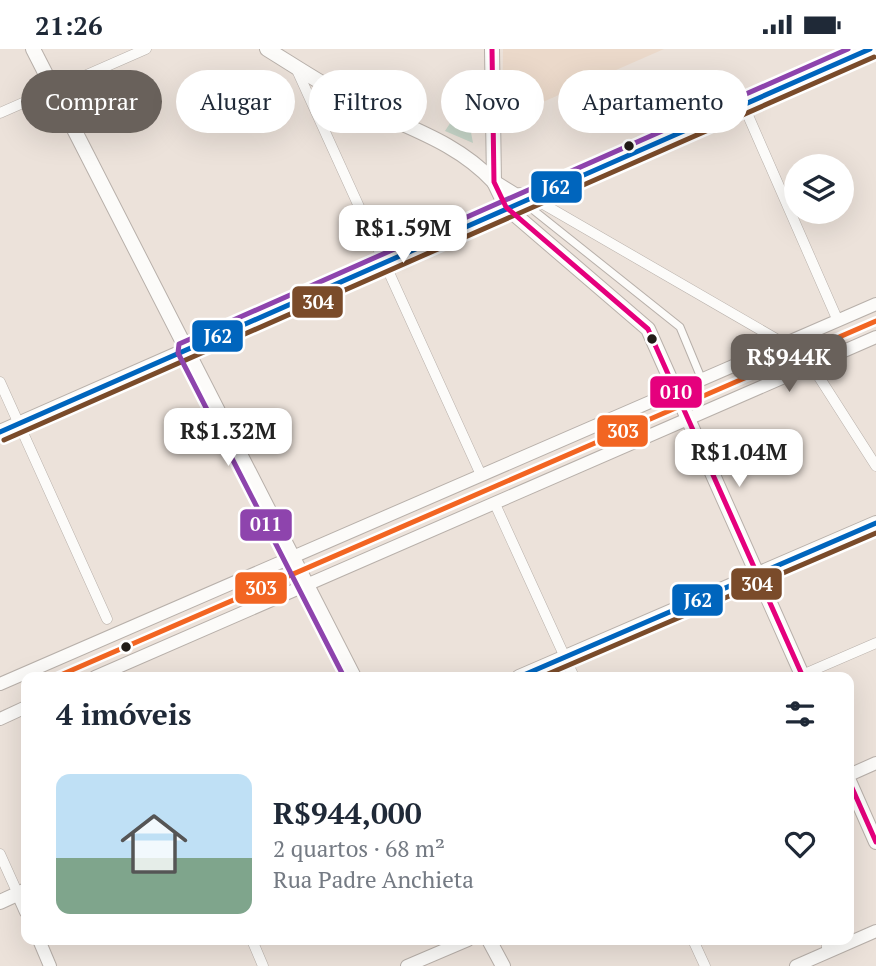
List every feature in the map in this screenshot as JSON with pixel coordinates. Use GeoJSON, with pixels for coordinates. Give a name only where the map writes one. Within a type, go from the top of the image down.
{"type":"FeatureCollection","features":[{"type":"Feature","properties":{"kind":"main road"},"geometry":{"type":"LineString","coordinates":[[33,49],[44,70]]}},
{"type":"Feature","properties":{"kind":"main road"},"geometry":{"type":"LineString","coordinates":[[267,49],[356,102],[457,150],[494,182],[526,199]]}},
{"type":"Feature","properties":{"kind":"main road"},"geometry":{"type":"LineString","coordinates":[[492,49],[494,182],[506,207],[646,326],[801,672]]}},
{"type":"Feature","properties":{"kind":"main road"},"geometry":{"type":"LineString","coordinates":[[748,102],[870,49]]}},
{"type":"Feature","properties":{"kind":"main road"},"geometry":{"type":"LineString","coordinates":[[76,133],[351,672]]}},
{"type":"Feature","properties":{"kind":"main road"},"geometry":{"type":"LineString","coordinates":[[0,432],[677,133]]}},
{"type":"Feature","properties":{"kind":"main road"},"geometry":{"type":"LineString","coordinates":[[530,672],[876,523]]}},
{"type":"Feature","properties":{"kind":"main road"},"geometry":{"type":"LineString","coordinates":[[854,792],[876,842]]}},
{"type":"Feature","properties":{"kind":"main road"},"geometry":{"type":"LineString","coordinates":[[0,902],[21,892]]}},
{"type":"Feature","properties":{"kind":"main road"},"geometry":{"type":"LineString","coordinates":[[492,945],[503,966]]}},
{"type":"Feature","properties":{"kind":"street"},"geometry":{"type":"LineString","coordinates":[[97,70],[145,49]]}},
{"type":"Feature","properties":{"kind":"street"},"geometry":{"type":"LineString","coordinates":[[296,67],[481,475]]}},
{"type":"Feature","properties":{"kind":"street"},"geometry":{"type":"LineString","coordinates":[[0,113],[21,103]]}},
{"type":"Feature","properties":{"kind":"street"},"geometry":{"type":"LineString","coordinates":[[748,115],[838,321]]}},
{"type":"Feature","properties":{"kind":"street"},"geometry":{"type":"LineString","coordinates":[[526,199],[785,344]]}},
{"type":"Feature","properties":{"kind":"street"},"geometry":{"type":"LineString","coordinates":[[526,199],[680,327],[702,380]]}},
{"type":"Feature","properties":{"kind":"street"},"geometry":{"type":"LineString","coordinates":[[28,672],[876,304]]}},
{"type":"Feature","properties":{"kind":"street"},"geometry":{"type":"LineString","coordinates":[[107,672],[876,337]]}},
{"type":"Feature","properties":{"kind":"street"},"geometry":{"type":"LineString","coordinates":[[812,366],[876,466]]}},
{"type":"Feature","properties":{"kind":"street"},"geometry":{"type":"LineString","coordinates":[[0,382],[107,619]]}},
{"type":"Feature","properties":{"kind":"street"},"geometry":{"type":"LineString","coordinates":[[495,504],[572,672]]}},
{"type":"Feature","properties":{"kind":"street"},"geometry":{"type":"LineString","coordinates":[[812,672],[876,643]]}},
{"type":"Feature","properties":{"kind":"street"},"geometry":{"type":"LineString","coordinates":[[0,684],[21,675]]}},
{"type":"Feature","properties":{"kind":"street"},"geometry":{"type":"LineString","coordinates":[[0,719],[21,709]]}},
{"type":"Feature","properties":{"kind":"street"},"geometry":{"type":"LineString","coordinates":[[854,773],[876,763]]}},
{"type":"Feature","properties":{"kind":"street"},"geometry":{"type":"LineString","coordinates":[[0,854],[21,890]]}},
{"type":"Feature","properties":{"kind":"street"},"geometry":{"type":"LineString","coordinates":[[854,938],[876,931]]}},
{"type":"Feature","properties":{"kind":"street"},"geometry":{"type":"LineString","coordinates":[[41,945],[51,966]]}},
{"type":"Feature","properties":{"kind":"street"},"geometry":{"type":"LineString","coordinates":[[253,945],[263,966]]}},
{"type":"Feature","properties":{"kind":"street"},"geometry":{"type":"LineString","coordinates":[[407,966],[456,945]]}},
{"type":"Feature","properties":{"kind":"street"},"geometry":{"type":"LineString","coordinates":[[695,945],[705,966]]}},
{"type":"Feature","properties":{"kind":"street"},"geometry":{"type":"LineString","coordinates":[[796,966],[827,946]]}},
{"type":"Feature","properties":{"kind":"shaded area"},"geometry":{"type":"Polygon","coordinates":[[[503,49],[664,49],[616,70],[558,70],[558,95],[544,102],[544,70],[503,70],[503,49]]]}},
{"type":"Feature","properties":{"kind":"green space"},"geometry":{"type":"Polygon","coordinates":[[[450,133],[471,133],[473,143],[450,133]]]}},
{"type":"Feature","properties":{"kind":"transit line","name":"010"},"geometry":{"type":"LineString","coordinates":[[492,49],[494,182],[506,207],[648,329],[801,672]]}},
{"type":"Feature","properties":{"kind":"transit line","name":"011"},"geometry":{"type":"LineString","coordinates":[[341,672],[178,353],[179,344],[848,49]]}},
{"type":"Feature","properties":{"kind":"transit line","name":"J62"},"geometry":{"type":"LineString","coordinates":[[0,432],[870,49]]}},
{"type":"Feature","properties":{"kind":"transit line","name":"304"},"geometry":{"type":"LineString","coordinates":[[4,440],[874,57]]}},
{"type":"Feature","properties":{"kind":"transit line","name":"303"},"geometry":{"type":"LineString","coordinates":[[68,672],[876,321]]}},
{"type":"Feature","properties":{"kind":"transit line","name":"J62"},"geometry":{"type":"LineString","coordinates":[[531,672],[876,523]]}},
{"type":"Feature","properties":{"kind":"transit line","name":"304"},"geometry":{"type":"LineString","coordinates":[[553,672],[876,533]]}},
{"type":"Feature","properties":{"kind":"transit line","name":"010"},"geometry":{"type":"LineString","coordinates":[[854,792],[876,842]]}}]}
